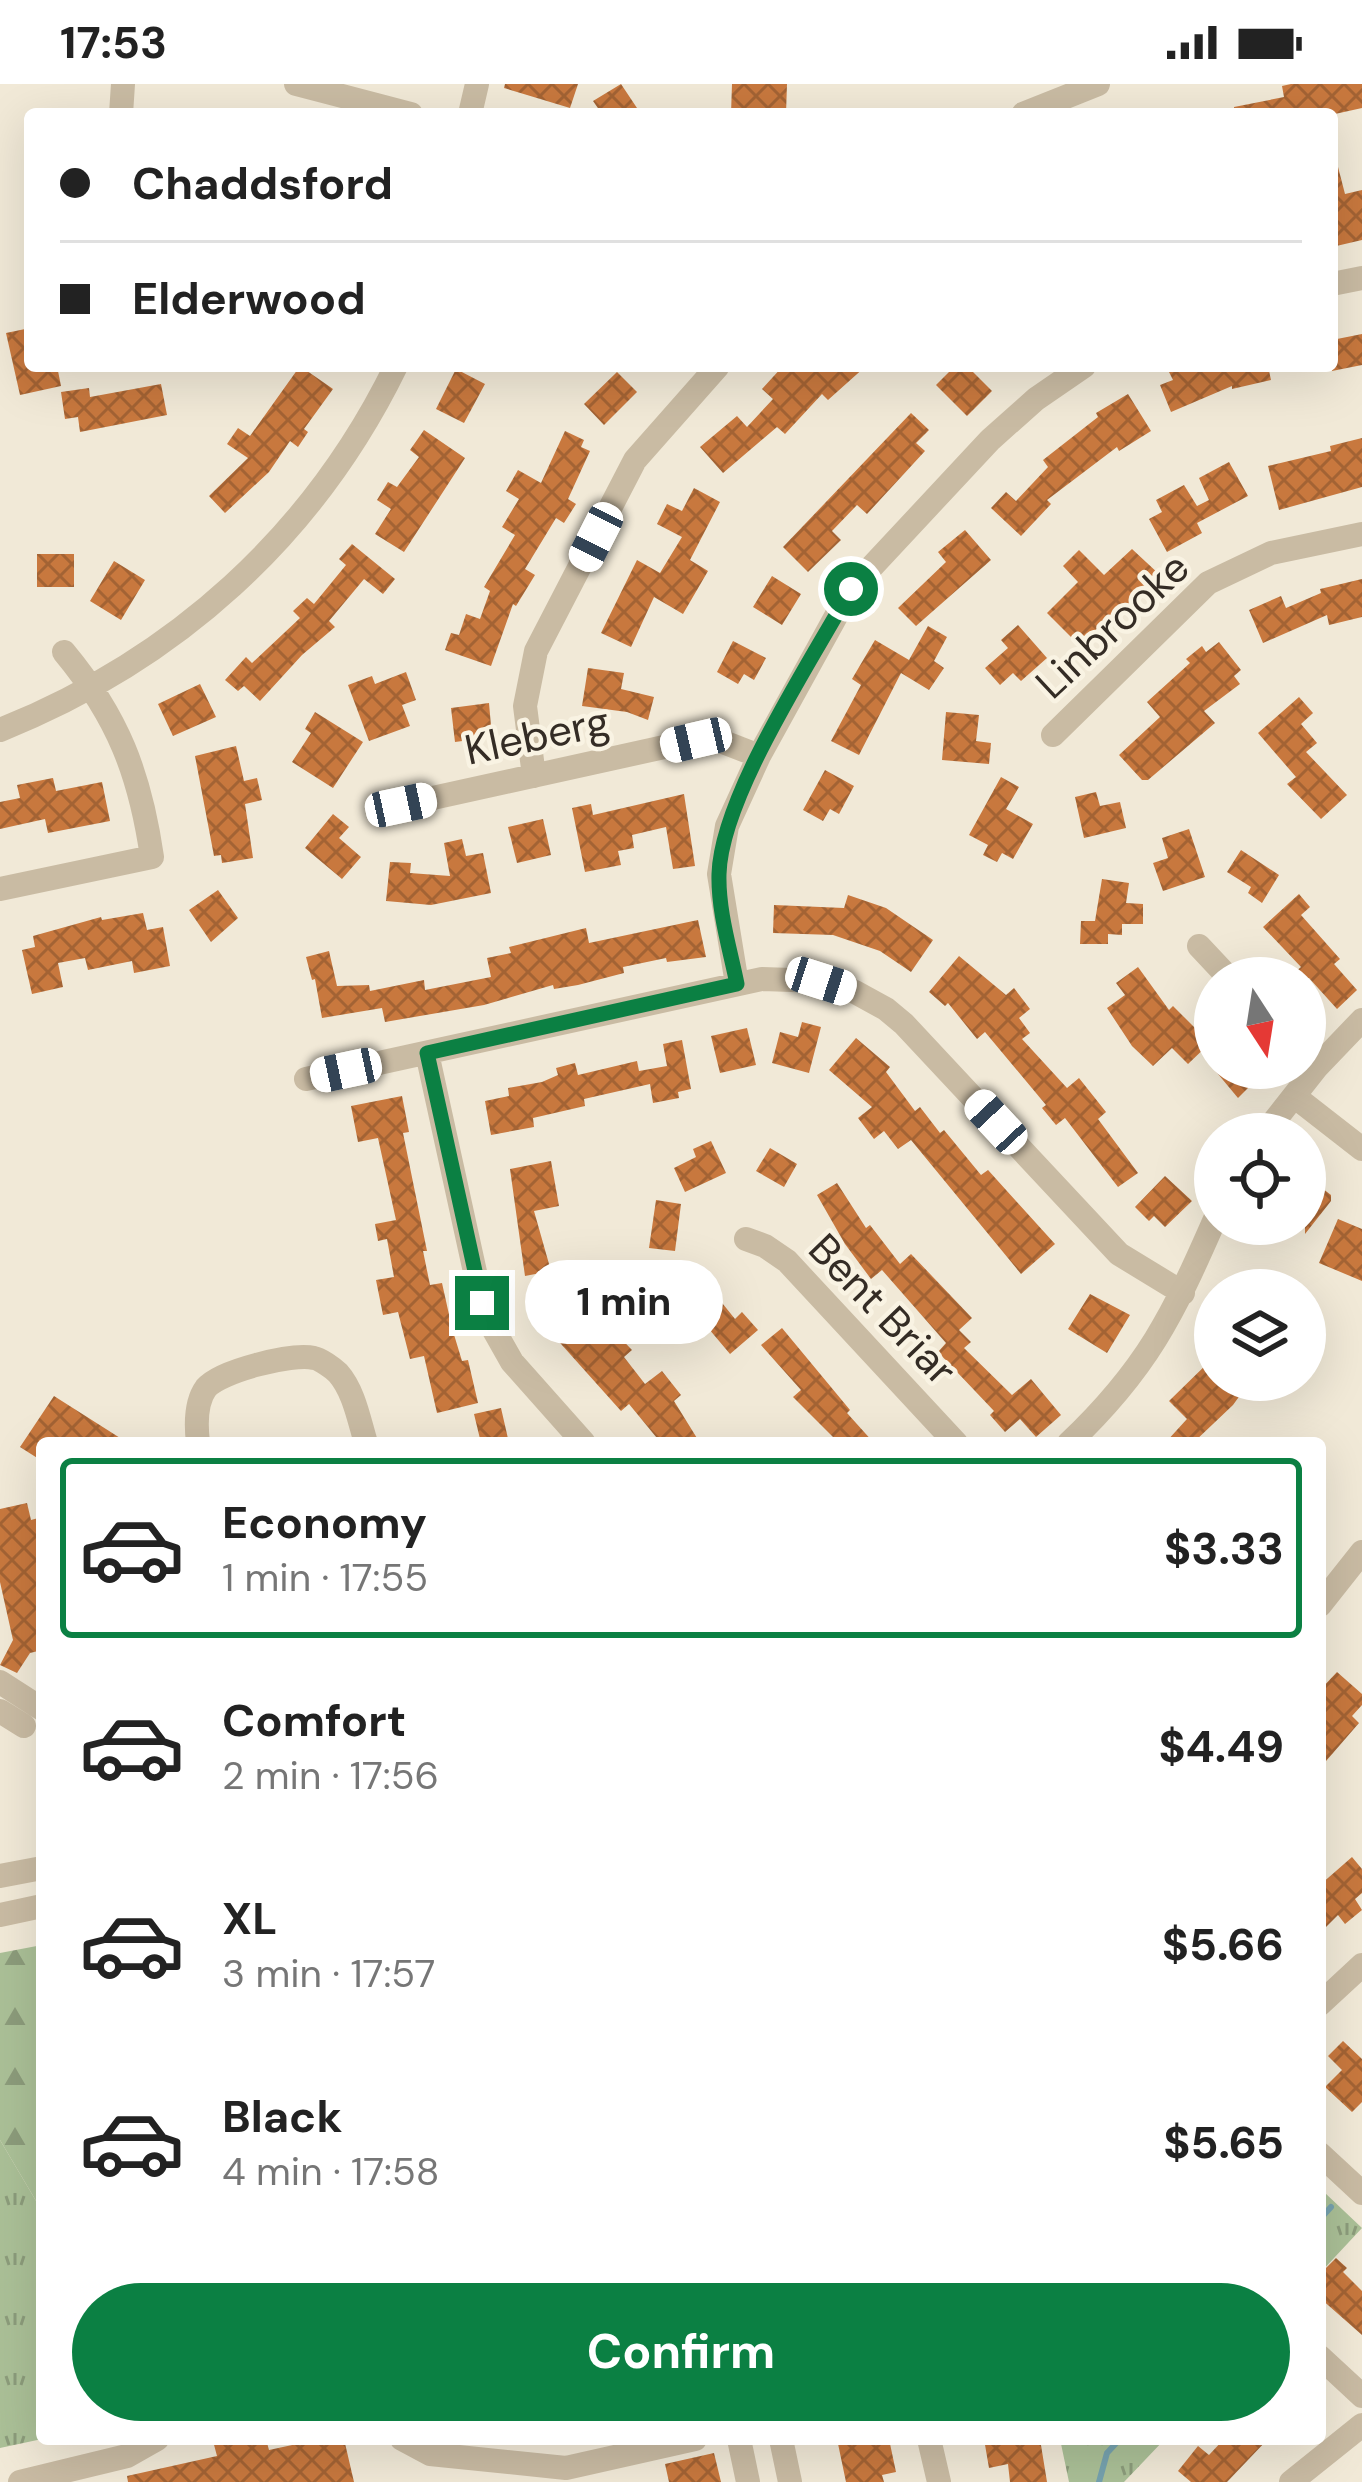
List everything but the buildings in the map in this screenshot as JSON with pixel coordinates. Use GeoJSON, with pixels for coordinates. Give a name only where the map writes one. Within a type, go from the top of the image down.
{"type":"FeatureCollection","features":[{"type":"Feature","properties":{"kind":"street"},"geometry":{"type":"LineString","coordinates":[[296,84],[388,108]]}},
{"type":"Feature","properties":{"kind":"street"},"geometry":{"type":"LineString","coordinates":[[1038,108],[1098,84]]}},
{"type":"Feature","properties":{"kind":"street"},"geometry":{"type":"LineString","coordinates":[[0,730],[94,688],[182,631],[259,564],[336,471],[393,372]]}},
{"type":"Feature","properties":{"kind":"street"},"geometry":{"type":"LineString","coordinates":[[534,776],[525,706],[536,651],[635,460],[713,372]]}},
{"type":"Feature","properties":{"kind":"street"},"geometry":{"type":"LineString","coordinates":[[737,984],[719,874],[727,826],[759,756],[851,589],[991,440],[1036,399],[1075,372]]}},
{"type":"Feature","properties":{"kind":"street","name":"Linbrooke"},"geometry":{"type":"LineString","coordinates":[[1053,735],[1208,583],[1271,553],[1362,534]]}},
{"type":"Feature","properties":{"kind":"street"},"geometry":{"type":"LineString","coordinates":[[0,889],[152,857],[136,774],[94,688],[64,652]]}},
{"type":"Feature","properties":{"kind":"street","name":"Kleberg"},"geometry":{"type":"LineString","coordinates":[[401,805],[696,740],[718,740],[759,756]]}},
{"type":"Feature","properties":{"kind":"street"},"geometry":{"type":"LineString","coordinates":[[1198,946],[1209,957]]}},
{"type":"Feature","properties":{"kind":"street"},"geometry":{"type":"LineString","coordinates":[[306,1079],[737,984],[786,977],[821,981],[855,992],[904,1024],[1119,1254],[1183,1293]]}},
{"type":"Feature","properties":{"kind":"street"},"geometry":{"type":"LineString","coordinates":[[1326,1050],[1362,1020]]}},
{"type":"Feature","properties":{"kind":"street"},"geometry":{"type":"LineString","coordinates":[[427,1053],[490,1323],[512,1362],[579,1437]]}},
{"type":"Feature","properties":{"kind":"street"},"geometry":{"type":"LineString","coordinates":[[1281,1113],[1298,1089]]}},
{"type":"Feature","properties":{"kind":"street"},"geometry":{"type":"LineString","coordinates":[[1294,1096],[1362,1149]]}},
{"type":"Feature","properties":{"kind":"street","name":"Bent Briar"},"geometry":{"type":"LineString","coordinates":[[746,1239],[787,1261],[950,1437]]}},
{"type":"Feature","properties":{"kind":"street"},"geometry":{"type":"LineString","coordinates":[[1076,1437],[1132,1377],[1183,1293],[1204,1245]]}},
{"type":"Feature","properties":{"kind":"street"},"geometry":{"type":"LineString","coordinates":[[198,1437],[196,1418],[205,1389],[227,1373],[315,1358],[338,1373],[351,1395],[364,1437]]}},
{"type":"Feature","properties":{"kind":"street"},"geometry":{"type":"LineString","coordinates":[[1326,1597],[1362,1552]]}},
{"type":"Feature","properties":{"kind":"street"},"geometry":{"type":"LineString","coordinates":[[0,1682],[33,1717]]}},
{"type":"Feature","properties":{"kind":"street"},"geometry":{"type":"LineString","coordinates":[[0,1711],[33,1717]]}},
{"type":"Feature","properties":{"kind":"street"},"geometry":{"type":"LineString","coordinates":[[0,1876],[36,1869]]}},
{"type":"Feature","properties":{"kind":"street"},"geometry":{"type":"LineString","coordinates":[[0,1915],[36,1907]]}},
{"type":"Feature","properties":{"kind":"street"},"geometry":{"type":"LineString","coordinates":[[1326,1999],[1362,1965]]}},
{"type":"Feature","properties":{"kind":"street"},"geometry":{"type":"LineString","coordinates":[[1326,2160],[1362,2193]]}},
{"type":"Feature","properties":{"kind":"street"},"geometry":{"type":"LineString","coordinates":[[1326,2363],[1362,2396]]}},
{"type":"Feature","properties":{"kind":"street"},"geometry":{"type":"LineString","coordinates":[[1292,2482],[1362,2425]]}},
{"type":"Feature","properties":{"kind":"street"},"geometry":{"type":"LineString","coordinates":[[30,2481],[127,2456],[146,2445]]}},
{"type":"Feature","properties":{"kind":"street"},"geometry":{"type":"LineString","coordinates":[[414,2445],[430,2454],[566,2468],[668,2445]]}},
{"type":"Feature","properties":{"kind":"street"},"geometry":{"type":"LineString","coordinates":[[740,2445],[748,2482]]}},
{"type":"Feature","properties":{"kind":"street"},"geometry":{"type":"LineString","coordinates":[[782,2445],[790,2482]]}},
{"type":"Feature","properties":{"kind":"street"},"geometry":{"type":"LineString","coordinates":[[930,2445],[939,2482]]}},
{"type":"Feature","properties":{"kind":"green space"},"geometry":{"type":"Polygon","coordinates":[[[36,1946],[36,2201],[0,2140],[0,1953],[36,1946]]]}},
{"type":"Feature","properties":{"kind":"green space"},"geometry":{"type":"Polygon","coordinates":[[[0,2140],[36,2201],[36,2440],[0,2448],[0,2140]]]}},
{"type":"Feature","properties":{"kind":"green space"},"geometry":{"type":"Polygon","coordinates":[[[1326,2194],[1362,2228],[1326,2267],[1326,2194]]]}},
{"type":"Feature","properties":{"kind":"green space"},"geometry":{"type":"Polygon","coordinates":[[[1061,2445],[1159,2445],[1124,2482],[1069,2482],[1061,2445]]]}},
{"type":"Feature","properties":{"kind":"waterway"},"geometry":{"type":"LineString","coordinates":[[1326,2212],[1331,2207]]}},
{"type":"Feature","properties":{"kind":"waterway"},"geometry":{"type":"LineString","coordinates":[[1099,2482],[1107,2453],[1114,2445]]}},
{"type":"Feature","properties":{"kind":"route"},"geometry":{"type":"LineString","coordinates":[[482,1303],[427,1053],[737,984],[719,874],[727,826],[759,756],[851,589]]}}]}
